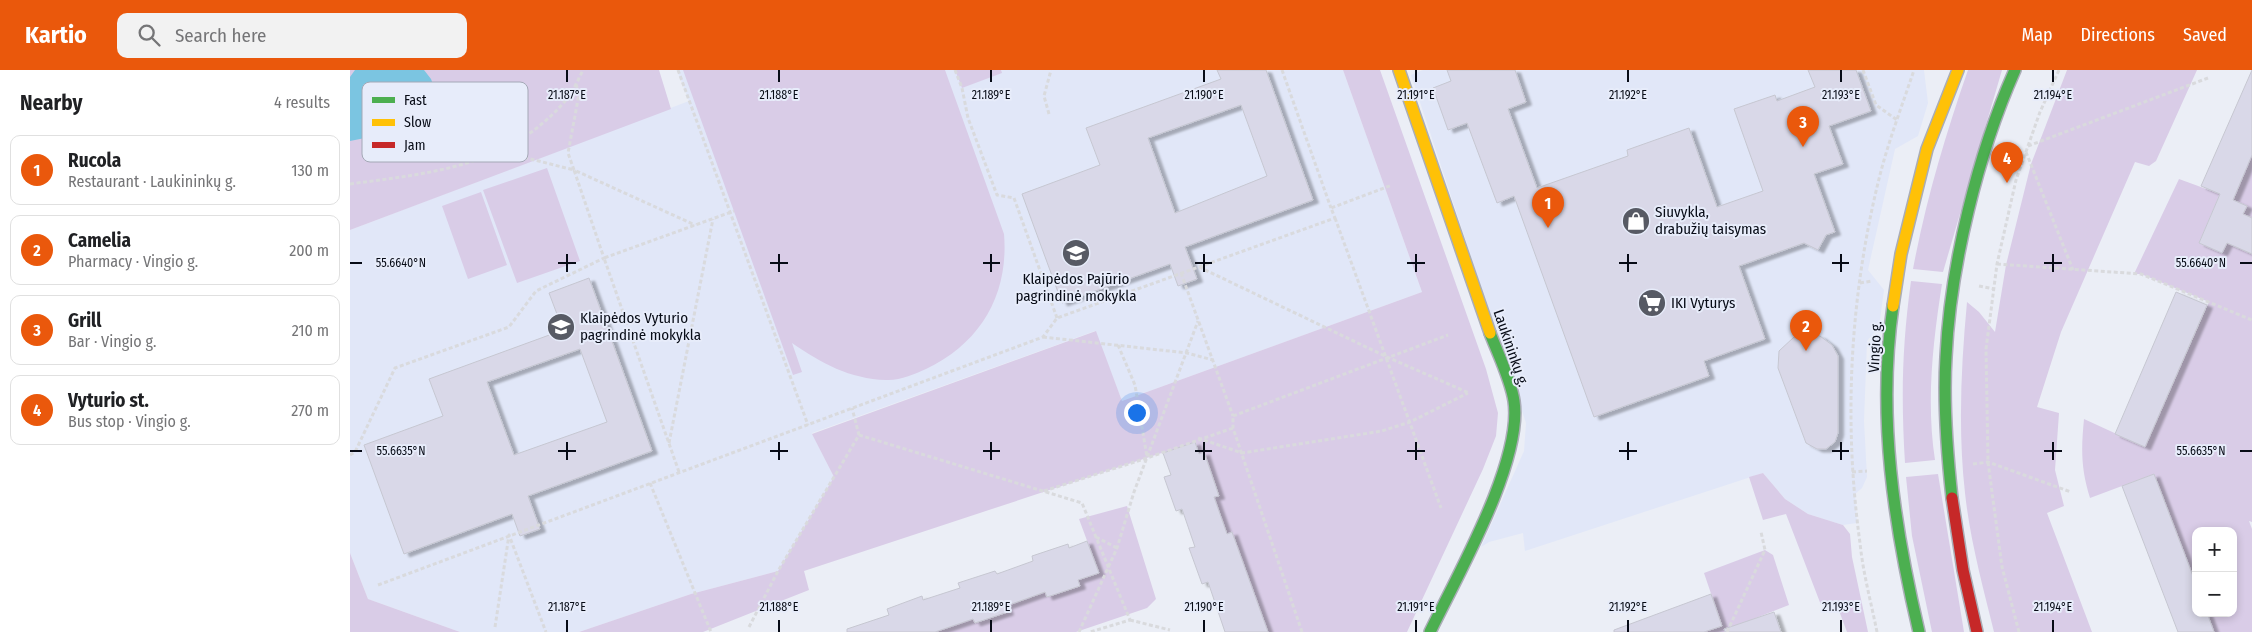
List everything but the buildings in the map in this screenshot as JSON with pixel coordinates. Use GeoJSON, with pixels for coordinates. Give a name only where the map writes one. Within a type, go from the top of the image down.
{"type":"FeatureCollection","features":[{"type":"Feature","properties":{"kind":"main road","name":"Laukininkų g."},"geometry":{"type":"LineString","coordinates":[[1400,70],[1514,401],[1514,427],[1509,456],[1487,513],[1430,632]]}},
{"type":"Feature","properties":{"kind":"main road","name":"Vingio g."},"geometry":{"type":"LineString","coordinates":[[1919,632],[1905,568],[1890,452],[1888,380],[1890,329],[1896,277],[1930,138],[1958,70]]}},
{"type":"Feature","properties":{"kind":"main road"},"geometry":{"type":"LineString","coordinates":[[1977,632],[1961,557],[1949,467],[1945,381],[1954,281],[1984,153],[2015,70]]}},
{"type":"Feature","properties":{"kind":"path"},"geometry":{"type":"LineString","coordinates":[[528,136],[534,133],[567,99],[583,70]]}},
{"type":"Feature","properties":{"kind":"path"},"geometry":{"type":"LineString","coordinates":[[678,70],[808,424]]}},
{"type":"Feature","properties":{"kind":"path"},"geometry":{"type":"LineString","coordinates":[[955,70],[962,88],[968,118],[997,195],[1014,198],[1057,318]]}},
{"type":"Feature","properties":{"kind":"path"},"geometry":{"type":"LineString","coordinates":[[1049,114],[1044,96],[1052,70]]}},
{"type":"Feature","properties":{"kind":"path"},"geometry":{"type":"LineString","coordinates":[[1282,70],[1441,508]]}},
{"type":"Feature","properties":{"kind":"path"},"geometry":{"type":"LineString","coordinates":[[1863,70],[1876,105],[1897,120]]}},
{"type":"Feature","properties":{"kind":"path"},"geometry":{"type":"LineString","coordinates":[[2019,632],[2002,567],[1988,462],[1986,349],[1997,264],[2016,180],[2059,70]]}},
{"type":"Feature","properties":{"kind":"path"},"geometry":{"type":"LineString","coordinates":[[2028,146],[2208,78]]}},
{"type":"Feature","properties":{"kind":"path"},"geometry":{"type":"LineString","coordinates":[[575,84],[579,94],[568,153],[679,472]]}},
{"type":"Feature","properties":{"kind":"path"},"geometry":{"type":"LineString","coordinates":[[2026,152],[2073,270]]}},
{"type":"Feature","properties":{"kind":"path"},"geometry":{"type":"LineString","coordinates":[[528,158],[574,170],[695,225]]}},
{"type":"Feature","properties":{"kind":"path"},"geometry":{"type":"LineString","coordinates":[[350,184],[433,172],[471,162]]}},
{"type":"Feature","properties":{"kind":"path"},"geometry":{"type":"LineString","coordinates":[[1331,208],[1392,185]]}},
{"type":"Feature","properties":{"kind":"path"},"geometry":{"type":"LineString","coordinates":[[350,455],[356,452],[395,368],[509,326],[536,291],[604,258],[734,211]]}},
{"type":"Feature","properties":{"kind":"path"},"geometry":{"type":"LineString","coordinates":[[669,444],[714,218]]}},
{"type":"Feature","properties":{"kind":"path"},"geometry":{"type":"LineString","coordinates":[[1043,337],[1057,318],[1335,218]]}},
{"type":"Feature","properties":{"kind":"path"},"geometry":{"type":"LineString","coordinates":[[1997,264],[2141,274],[2252,320]]}},
{"type":"Feature","properties":{"kind":"path"},"geometry":{"type":"LineString","coordinates":[[1198,438],[1242,453],[1382,431],[1410,422],[1469,393],[1387,357],[1199,267]]}},
{"type":"Feature","properties":{"kind":"path"},"geometry":{"type":"LineString","coordinates":[[1181,273],[1233,416],[1233,428],[1302,632]]}},
{"type":"Feature","properties":{"kind":"path"},"geometry":{"type":"LineString","coordinates":[[1860,283],[1896,277]]}},
{"type":"Feature","properties":{"kind":"path"},"geometry":{"type":"LineString","coordinates":[[1954,281],[1994,289]]}},
{"type":"Feature","properties":{"kind":"path"},"geometry":{"type":"LineString","coordinates":[[1079,632],[1117,548],[1134,492],[1198,321]]}},
{"type":"Feature","properties":{"kind":"path"},"geometry":{"type":"LineString","coordinates":[[1233,416],[1448,335]]}},
{"type":"Feature","properties":{"kind":"path"},"geometry":{"type":"LineString","coordinates":[[378,585],[1043,337],[1186,353],[1213,360]]}},
{"type":"Feature","properties":{"kind":"path"},"geometry":{"type":"LineString","coordinates":[[1118,344],[1135,386],[1147,458]]}},
{"type":"Feature","properties":{"kind":"path"},"geometry":{"type":"LineString","coordinates":[[749,627],[778,571],[859,435],[852,408]]}},
{"type":"Feature","properties":{"kind":"path"},"geometry":{"type":"LineString","coordinates":[[1043,491],[1147,458],[1198,438],[1233,428]]}},
{"type":"Feature","properties":{"kind":"path"},"geometry":{"type":"LineString","coordinates":[[859,435],[1082,503],[1130,620]]}},
{"type":"Feature","properties":{"kind":"path"},"geometry":{"type":"LineString","coordinates":[[650,483],[710,632]]}},
{"type":"Feature","properties":{"kind":"path"},"geometry":{"type":"LineString","coordinates":[[1727,632],[1765,550],[1761,532]]}},
{"type":"Feature","properties":{"kind":"path"},"geometry":{"type":"LineString","coordinates":[[495,627],[509,535]]}},
{"type":"Feature","properties":{"kind":"path"},"geometry":{"type":"LineString","coordinates":[[509,535],[546,632]]}},
{"type":"Feature","properties":{"kind":"path"},"geometry":{"type":"LineString","coordinates":[[1095,537],[1117,548]]}},
{"type":"Feature","properties":{"kind":"path"},"geometry":{"type":"LineString","coordinates":[[1090,632],[1130,620],[1170,630]]}},
{"type":"Feature","properties":{"kind":"shaded area"},"geometry":{"type":"Polygon","coordinates":[[[350,70],[659,70],[671,109],[350,230],[350,70]]]}},
{"type":"Feature","properties":{"kind":"shaded area"},"geometry":{"type":"Polygon","coordinates":[[[677,70],[1343,70],[1422,292],[1122,401],[1095,331],[812,433],[834,477],[778,571],[691,594],[579,632],[460,632],[368,599],[350,553],[350,230],[689,101],[677,70]]]}},
{"type":"Feature","properties":{"kind":"shaded area"},"geometry":{"type":"Polygon","coordinates":[[[683,70],[945,70],[1004,234],[1002,277],[988,314],[976,331],[945,358],[926,369],[891,380],[860,377],[836,369],[792,343],[802,372],[793,375],[683,70]]]}},
{"type":"Feature","properties":{"kind":"shaded area"},"geometry":{"type":"Polygon","coordinates":[[[955,70],[1001,70],[1002,73],[962,88],[955,70]]]}},
{"type":"Feature","properties":{"kind":"shaded area"},"geometry":{"type":"Polygon","coordinates":[[[1343,70],[1380,70],[1486,369],[1498,413],[1496,436],[1483,469],[1407,632],[1268,632],[1227,534],[1214,497],[1219,495],[1204,452],[1199,454],[1195,442],[804,571],[809,590],[703,632],[579,632],[691,594],[778,571],[834,477],[812,434],[1096,331],[1122,401],[1422,292],[1343,70]]]}},
{"type":"Feature","properties":{"kind":"shaded area"},"geometry":{"type":"Polygon","coordinates":[[[1423,70],[1924,70],[1928,103],[1918,136],[1895,149],[1868,270],[1884,290],[1879,327],[1867,341],[1864,421],[1867,477],[1862,488],[1855,494],[1857,523],[1843,525],[1808,514],[1785,499],[1763,473],[1525,551],[1523,533],[1489,542],[1481,547],[1524,451],[1526,423],[1411,75],[1423,70]]]}},
{"type":"Feature","properties":{"kind":"shaded area"},"geometry":{"type":"Polygon","coordinates":[[[1968,70],[2002,70],[1943,272],[1913,269],[1937,168],[1968,70]]]}},
{"type":"Feature","properties":{"kind":"shaded area"},"geometry":{"type":"Polygon","coordinates":[[[2067,70],[2197,70],[2156,161],[2149,166],[2135,162],[2061,332],[2037,407],[2059,413],[2055,470],[2064,506],[2047,513],[2092,632],[1994,632],[1970,528],[1963,469],[1961,398],[1967,302],[1979,312],[1995,332],[2006,265],[2031,164],[2067,70]]]}},
{"type":"Feature","properties":{"kind":"shaded area"},"geometry":{"type":"Polygon","coordinates":[[[2252,155],[2252,218],[2243,214],[2247,206],[2233,200],[2252,155]]]}},
{"type":"Feature","properties":{"kind":"shaded area"},"geometry":{"type":"Polygon","coordinates":[[[547,168],[580,261],[517,283],[483,190],[547,168]]]}},
{"type":"Feature","properties":{"kind":"shaded area"},"geometry":{"type":"Polygon","coordinates":[[[2179,179],[2220,194],[2199,243],[2222,253],[2227,243],[2252,254],[2252,522],[2249,521],[2252,529],[2252,632],[2214,632],[2208,617],[2237,617],[2237,527],[2192,527],[2192,574],[2154,474],[2090,498],[2083,468],[2084,419],[2145,447],[2209,302],[2141,274],[2134,274],[2179,179]]]}},
{"type":"Feature","properties":{"kind":"shaded area"},"geometry":{"type":"Polygon","coordinates":[[[481,192],[507,265],[468,279],[442,206],[481,192]]]}},
{"type":"Feature","properties":{"kind":"shaded area"},"geometry":{"type":"Polygon","coordinates":[[[1911,281],[1942,284],[1936,327],[1931,394],[1932,438],[1935,460],[1905,463],[1903,372],[1911,281]]]}},
{"type":"Feature","properties":{"kind":"shaded area"},"geometry":{"type":"Polygon","coordinates":[[[1763,473],[1785,499],[1808,514],[1843,525],[1850,534],[1852,557],[1868,632],[1847,632],[1835,600],[1821,605],[1786,514],[1763,520],[1749,477],[1763,473]]]}},
{"type":"Feature","properties":{"kind":"shaded area"},"geometry":{"type":"Polygon","coordinates":[[[1938,474],[1964,632],[1932,632],[1912,536],[1906,477],[1938,474]]]}},
{"type":"Feature","properties":{"kind":"shaded area"},"geometry":{"type":"Polygon","coordinates":[[[1127,506],[1156,599],[1147,608],[1076,632],[935,632],[973,619],[975,623],[1008,612],[1006,606],[1045,592],[1047,597],[1080,586],[1078,580],[1099,573],[1079,519],[1127,506]]]}},
{"type":"Feature","properties":{"kind":"shaded area"},"geometry":{"type":"Polygon","coordinates":[[[1765,550],[1773,555],[1789,605],[1743,623],[1745,632],[1704,632],[1722,626],[1704,573],[1765,550]]]}},
{"type":"Feature","properties":{"kind":"shaded area"},"geometry":{"type":"Polygon","coordinates":[[[350,553],[368,599],[460,632],[350,632],[350,553]]]}},
{"type":"Feature","properties":{"kind":"water"},"geometry":{"type":"Polygon","coordinates":[[[355,70],[424,70],[432,82],[362,82],[362,139],[350,141],[350,77],[355,70]]]}},
{"type":"Feature","properties":{"kind":"traffic: fast"},"geometry":{"type":"LineString","coordinates":[[1952,498],[1947,446],[1945,392],[1946,357],[1953,286],[1968,211],[1978,174],[1989,137],[2015,70]]}},
{"type":"Feature","properties":{"kind":"traffic: fast"},"geometry":{"type":"LineString","coordinates":[[1893,306],[1888,347],[1887,388],[1891,470],[1902,552],[1919,632]]}},
{"type":"Feature","properties":{"kind":"traffic: fast"},"geometry":{"type":"LineString","coordinates":[[1430,632],[1486,518],[1508,455],[1514,426],[1514,401],[1512,393],[1490,333]]}},
{"type":"Feature","properties":{"kind":"traffic: slow"},"geometry":{"type":"LineString","coordinates":[[1399,70],[1490,333]]}},
{"type":"Feature","properties":{"kind":"traffic: slow"},"geometry":{"type":"LineString","coordinates":[[1893,306],[1901,254],[1927,149],[1958,70]]}},
{"type":"Feature","properties":{"kind":"traffic: jam"},"geometry":{"type":"LineString","coordinates":[[1952,498],[1963,570],[1977,632]]}},
{"type":"Feature","properties":{"kind":"place","name":"Grill"},"geometry":{"type":"Point","coordinates":[1803,147]}},
{"type":"Feature","properties":{"kind":"place","name":"Vyturio st."},"geometry":{"type":"Point","coordinates":[2007,183]}},
{"type":"Feature","properties":{"kind":"place","name":"Siuvykla, drabužių taisymas"},"geometry":{"type":"Point","coordinates":[1636,221]}},
{"type":"Feature","properties":{"kind":"place","name":"Rucola"},"geometry":{"type":"Point","coordinates":[1548,228]}},
{"type":"Feature","properties":{"kind":"place","name":"Klaipėdos Pajūrio pagrindinė mokykla"},"geometry":{"type":"Point","coordinates":[1076,253]}},
{"type":"Feature","properties":{"kind":"place","name":"IKI Vyturys"},"geometry":{"type":"Point","coordinates":[1652,303]}},
{"type":"Feature","properties":{"kind":"place","name":"Klaipėdos Vyturio pagrindinė mokykla"},"geometry":{"type":"Point","coordinates":[561,327]}},
{"type":"Feature","properties":{"kind":"place","name":"Camelia"},"geometry":{"type":"Point","coordinates":[1806,351]}}]}
